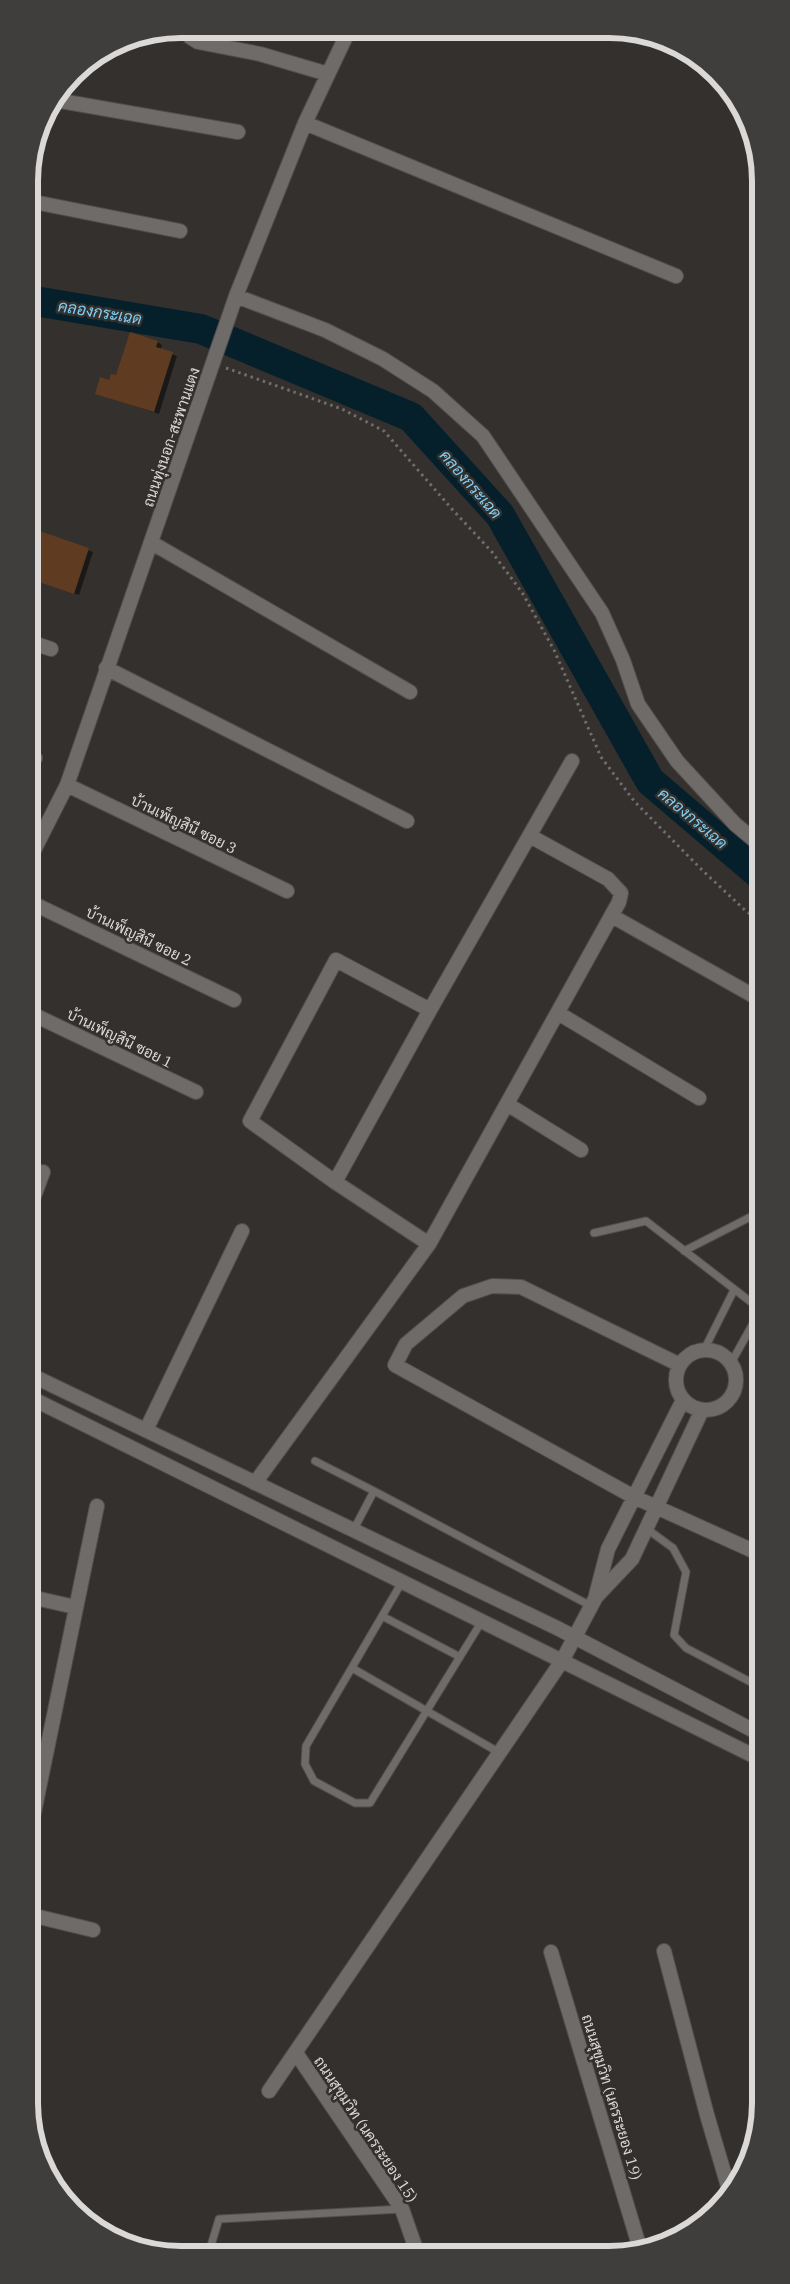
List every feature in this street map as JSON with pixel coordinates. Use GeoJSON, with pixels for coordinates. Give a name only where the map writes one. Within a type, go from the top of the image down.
{"type":"FeatureCollection","features":[{"type":"Feature","properties":{"kind":"street"},"geometry":{"type":"LineString","coordinates":[[193,38],[198,42],[260,54],[328,74]]}},
{"type":"Feature","properties":{"kind":"street","name":"ถนนทุ่งนอก-สะพานแตง"},"geometry":{"type":"LineString","coordinates":[[38,842],[67,785],[234,303],[304,123],[345,38]]}},
{"type":"Feature","properties":{"kind":"street"},"geometry":{"type":"LineString","coordinates":[[62,101],[238,132]]}},
{"type":"Feature","properties":{"kind":"street"},"geometry":{"type":"LineString","coordinates":[[304,123],[676,276]]}},
{"type":"Feature","properties":{"kind":"street"},"geometry":{"type":"LineString","coordinates":[[38,203],[180,230]]}},
{"type":"Feature","properties":{"kind":"street"},"geometry":{"type":"LineString","coordinates":[[234,303],[325,330],[383,359],[432,391],[482,436],[602,613],[638,704],[677,761],[734,824],[752,838]]}},
{"type":"Feature","properties":{"kind":"street"},"geometry":{"type":"LineString","coordinates":[[152,543],[410,692]]}},
{"type":"Feature","properties":{"kind":"street"},"geometry":{"type":"LineString","coordinates":[[38,645],[52,649]]}},
{"type":"Feature","properties":{"kind":"street"},"geometry":{"type":"LineString","coordinates":[[106,668],[407,821]]}},
{"type":"Feature","properties":{"kind":"street"},"geometry":{"type":"LineString","coordinates":[[335,1182],[430,1010],[572,761]]}},
{"type":"Feature","properties":{"kind":"street","name":"บ้านเพ็ญสินี ซอย 3"},"geometry":{"type":"LineString","coordinates":[[67,785],[286,891]]}},
{"type":"Feature","properties":{"kind":"street"},"geometry":{"type":"LineString","coordinates":[[255,1484],[429,1244],[620,902],[621,893],[615,884],[530,836]]}},
{"type":"Feature","properties":{"kind":"street","name":"บ้านเพ็ญสินี ซอย 2"},"geometry":{"type":"LineString","coordinates":[[38,906],[234,1000]]}},
{"type":"Feature","properties":{"kind":"street"},"geometry":{"type":"LineString","coordinates":[[612,916],[752,995]]}},
{"type":"Feature","properties":{"kind":"street"},"geometry":{"type":"LineString","coordinates":[[429,1244],[335,1182],[250,1121],[336,960],[430,1010]]}},
{"type":"Feature","properties":{"kind":"street"},"geometry":{"type":"LineString","coordinates":[[558,1013],[699,1098]]}},
{"type":"Feature","properties":{"kind":"street","name":"บ้านเพ็ญสินี ซอย 1"},"geometry":{"type":"LineString","coordinates":[[38,1017],[196,1092]]}},
{"type":"Feature","properties":{"kind":"street"},"geometry":{"type":"LineString","coordinates":[[507,1104],[581,1150]]}},
{"type":"Feature","properties":{"kind":"street"},"geometry":{"type":"LineString","coordinates":[[38,1185],[43,1172]]}},
{"type":"Feature","properties":{"kind":"street"},"geometry":{"type":"LineString","coordinates":[[146,1430],[242,1231]]}},
{"type":"Feature","properties":{"kind":"street"},"geometry":{"type":"LineString","coordinates":[[680,1365],[521,1288],[492,1286],[463,1296],[406,1344],[395,1365],[634,1496],[752,1550]]}},
{"type":"Feature","properties":{"kind":"street"},"geometry":{"type":"LineString","coordinates":[[704,1350],[719,1353],[731,1363],[736,1382],[734,1392],[726,1402],[715,1409],[702,1410],[692,1408],[683,1400],[677,1389],[676,1377],[680,1365],[694,1352],[704,1350]]}},
{"type":"Feature","properties":{"kind":"street"},"geometry":{"type":"LineString","coordinates":[[38,1378],[575,1637],[752,1730]]}},
{"type":"Feature","properties":{"kind":"street"},"geometry":{"type":"LineString","coordinates":[[269,2091],[562,1661],[593,1602],[608,1550],[683,1400]]}},
{"type":"Feature","properties":{"kind":"street"},"geometry":{"type":"LineString","coordinates":[[38,1401],[752,1755]]}},
{"type":"Feature","properties":{"kind":"street"},"geometry":{"type":"LineString","coordinates":[[593,1602],[632,1559],[702,1410]]}},
{"type":"Feature","properties":{"kind":"street"},"geometry":{"type":"LineString","coordinates":[[38,1791],[97,1506]]}},
{"type":"Feature","properties":{"kind":"street"},"geometry":{"type":"LineString","coordinates":[[38,1599],[75,1607]]}},
{"type":"Feature","properties":{"kind":"street"},"geometry":{"type":"LineString","coordinates":[[38,1917],[93,1930]]}},
{"type":"Feature","properties":{"kind":"street"},"geometry":{"type":"LineString","coordinates":[[664,1951],[707,2115],[727,2184]]}},
{"type":"Feature","properties":{"kind":"street","name":"ถนนสุขุมวิท (นครระยอง 19)"},"geometry":{"type":"LineString","coordinates":[[551,1952],[638,2244]]}},
{"type":"Feature","properties":{"kind":"street","name":"ถนนสุขุมวิท (นครระยอง 15)"},"geometry":{"type":"LineString","coordinates":[[296,2053],[402,2209],[415,2246]]}},
{"type":"Feature","properties":{"kind":"lane"},"geometry":{"type":"LineString","coordinates":[[684,1251],[752,1216]]}},
{"type":"Feature","properties":{"kind":"lane"},"geometry":{"type":"LineString","coordinates":[[594,1233],[646,1221],[752,1304]]}},
{"type":"Feature","properties":{"kind":"lane"},"geometry":{"type":"LineString","coordinates":[[704,1350],[734,1290]]}},
{"type":"Feature","properties":{"kind":"lane"},"geometry":{"type":"LineString","coordinates":[[731,1363],[752,1325]]}},
{"type":"Feature","properties":{"kind":"lane"},"geometry":{"type":"LineString","coordinates":[[315,1461],[593,1602]]}},
{"type":"Feature","properties":{"kind":"lane"},"geometry":{"type":"LineString","coordinates":[[353,1530],[374,1492]]}},
{"type":"Feature","properties":{"kind":"lane"},"geometry":{"type":"LineString","coordinates":[[647,1529],[673,1548],[686,1572],[674,1635],[686,1648],[752,1683]]}},
{"type":"Feature","properties":{"kind":"lane"},"geometry":{"type":"LineString","coordinates":[[402,1582],[306,1746],[305,1764],[314,1781],[355,1803],[370,1803],[482,1621]]}},
{"type":"Feature","properties":{"kind":"lane"},"geometry":{"type":"LineString","coordinates":[[382,1616],[460,1657]]}},
{"type":"Feature","properties":{"kind":"lane"},"geometry":{"type":"LineString","coordinates":[[352,1668],[500,1753]]}},
{"type":"Feature","properties":{"kind":"lane"},"geometry":{"type":"LineString","coordinates":[[211,2246],[219,2219],[402,2209]]}},
{"type":"Feature","properties":{"kind":"path"},"geometry":{"type":"LineString","coordinates":[[215,358],[342,409],[384,431],[450,508],[492,552],[523,594],[554,650],[601,757],[634,801],[708,876],[752,915]]}},
{"type":"Feature","properties":{"kind":"building"},"geometry":{"type":"Polygon","coordinates":[[[130,332],[158,341],[156,347],[173,352],[154,412],[95,394],[100,377],[109,380],[111,374],[116,375],[130,332]]]}},
{"type":"Feature","properties":{"kind":"building"},"geometry":{"type":"Polygon","coordinates":[[[38,530],[89,548],[74,594],[38,582],[38,530]]]}},
{"type":"Feature","properties":{"kind":"waterway","name":"คลองกระเฉด"},"geometry":{"type":"LineString","coordinates":[[38,302],[201,329],[411,417],[500,515],[650,781],[752,868]]}}]}
